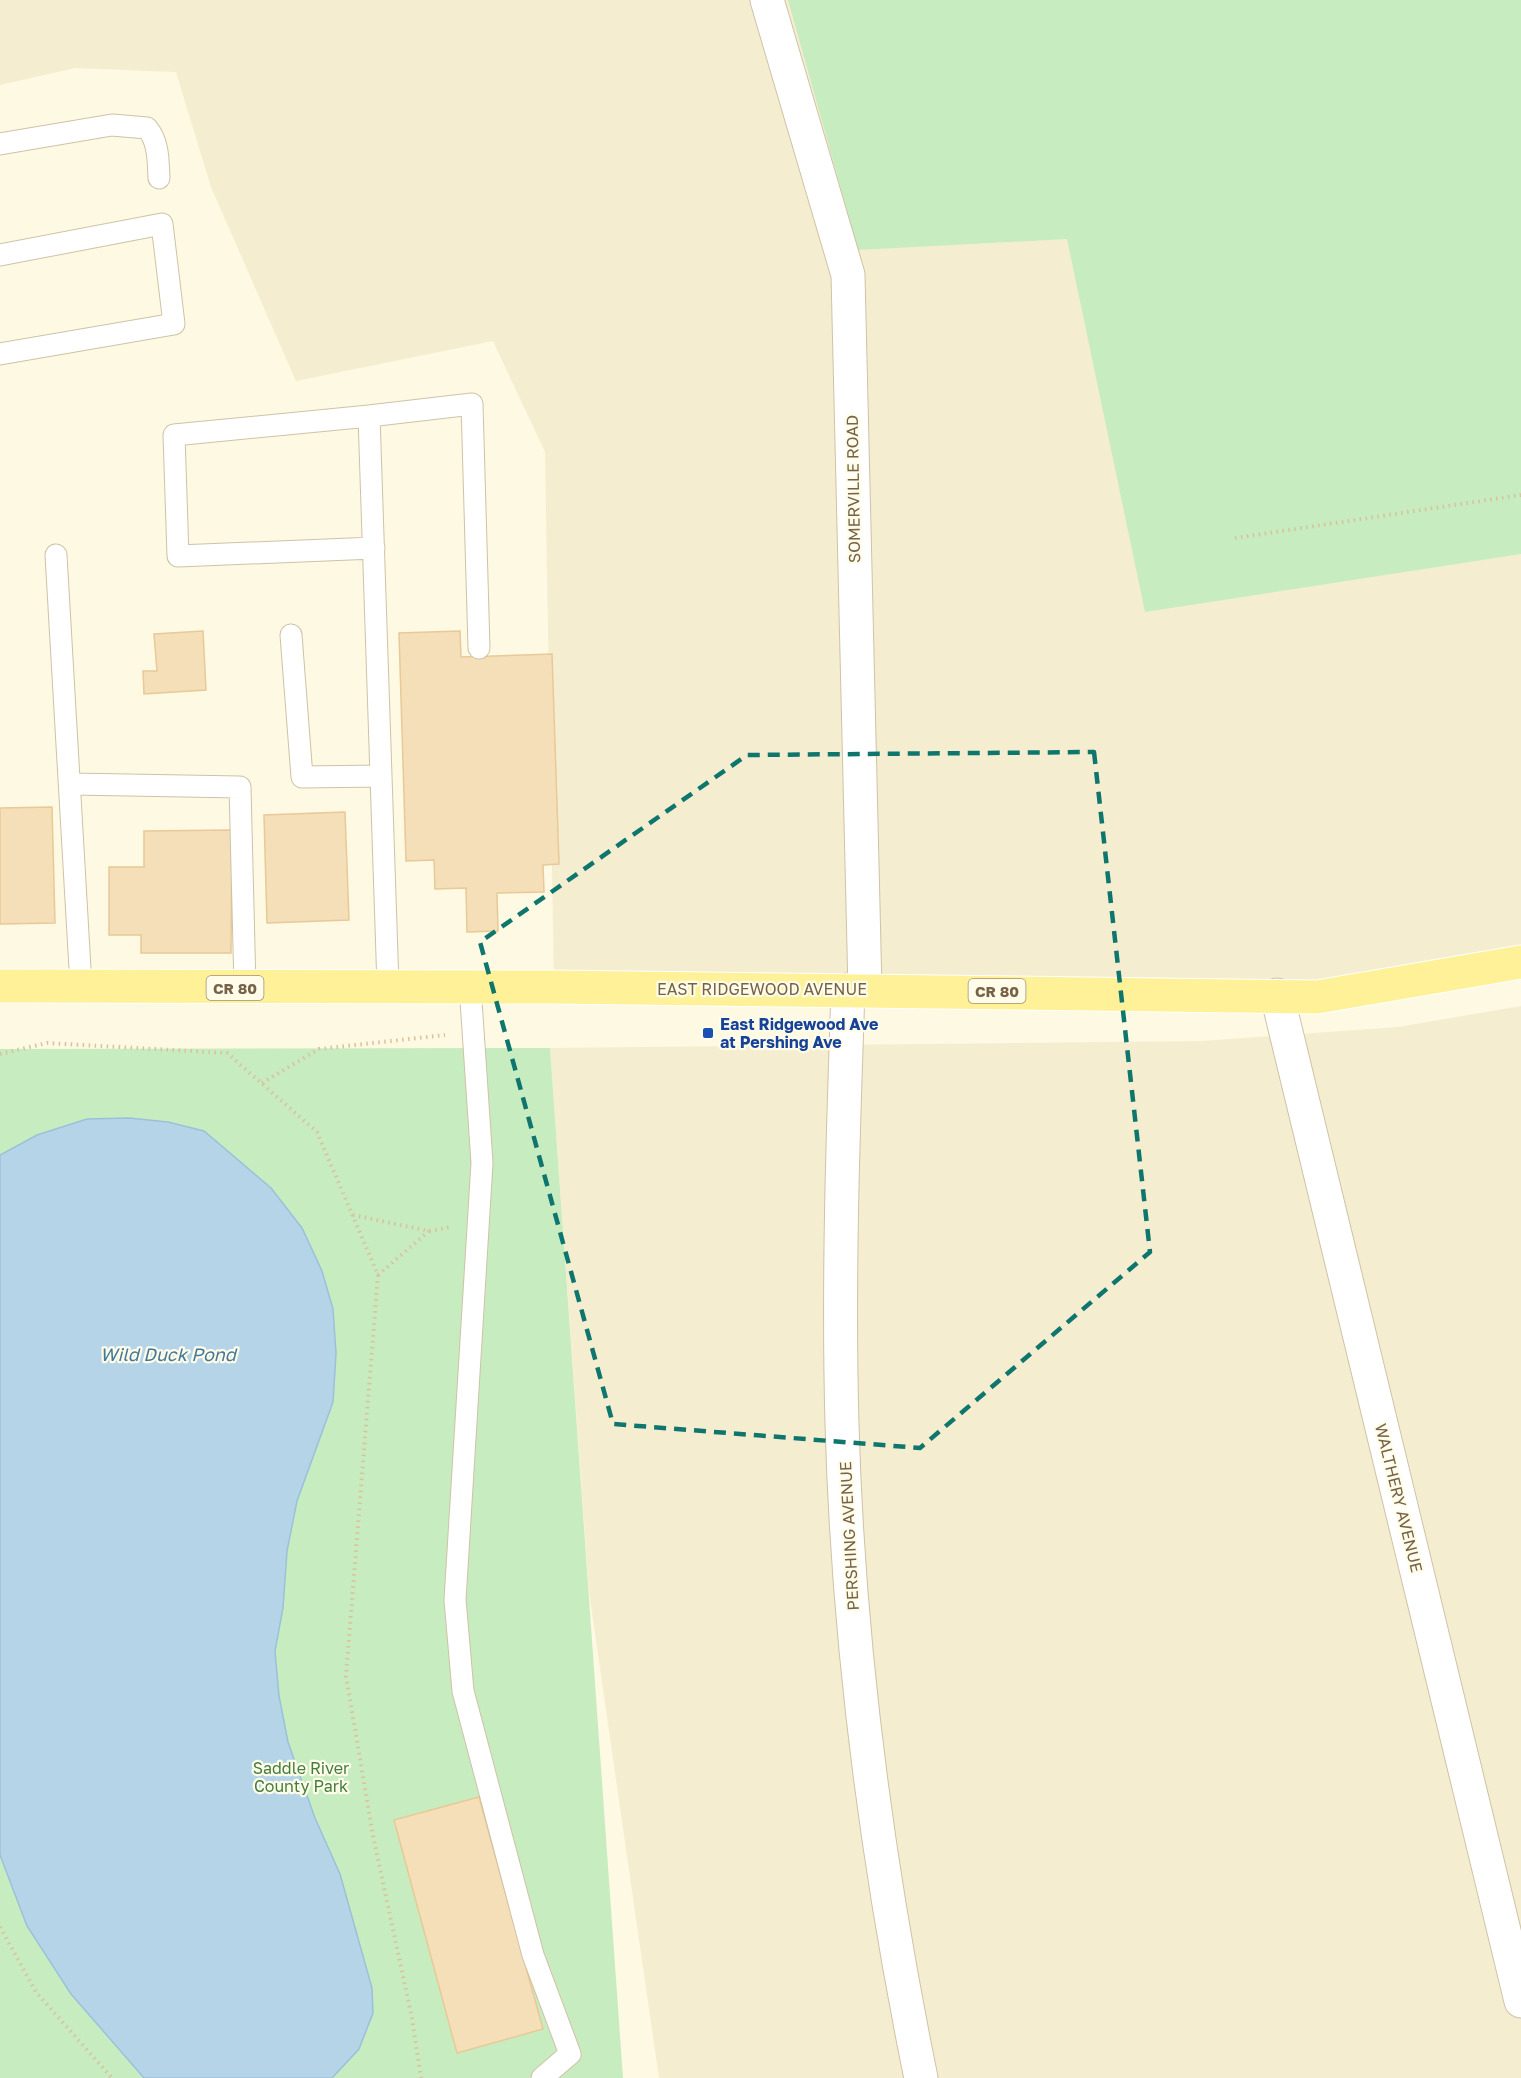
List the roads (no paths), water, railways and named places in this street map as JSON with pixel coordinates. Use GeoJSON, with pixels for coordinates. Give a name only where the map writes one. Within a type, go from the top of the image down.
{"type":"FeatureCollection","features":[{"type":"Feature","properties":{"kind":"main road","name":"EAST RIDGEWOOD AVENUE"},"geometry":{"type":"LineString","coordinates":[[0,986],[245,988],[470,986],[1317,997],[1521,962]]}},
{"type":"Feature","properties":{"kind":"street","name":"SOMERVILLE ROAD"},"geometry":{"type":"LineString","coordinates":[[768,0],[848,275],[856,990]]}},
{"type":"Feature","properties":{"kind":"street","name":"PERSHING AVENUE"},"geometry":{"type":"LineString","coordinates":[[856,990],[840,1241],[842,1425],[854,1622],[864,1719],[890,1914],[921,2078]]}},
{"type":"Feature","properties":{"kind":"street","name":"WALTHERY AVENUE"},"geometry":{"type":"LineString","coordinates":[[1277,995],[1521,2001]]}},
{"type":"Feature","properties":{"kind":"lane"},"geometry":{"type":"LineString","coordinates":[[0,144],[112,125],[147,128],[153,135],[157,150],[159,178]]}},
{"type":"Feature","properties":{"kind":"lane"},"geometry":{"type":"LineString","coordinates":[[0,255],[162,224],[174,324],[0,354]]}},
{"type":"Feature","properties":{"kind":"lane"},"geometry":{"type":"LineString","coordinates":[[374,548],[178,556],[174,435],[472,404],[479,648]]}},
{"type":"Feature","properties":{"kind":"lane"},"geometry":{"type":"LineString","coordinates":[[369,416],[388,986]]}},
{"type":"Feature","properties":{"kind":"lane"},"geometry":{"type":"LineString","coordinates":[[56,555],[81,986]]}},
{"type":"Feature","properties":{"kind":"lane"},"geometry":{"type":"LineString","coordinates":[[291,635],[302,777],[381,776]]}},
{"type":"Feature","properties":{"kind":"lane"},"geometry":{"type":"LineString","coordinates":[[71,784],[240,787],[245,988]]}},
{"type":"Feature","properties":{"kind":"lane"},"geometry":{"type":"LineString","coordinates":[[470,986],[482,1163],[455,1600],[463,1690],[533,1955],[570,2054],[542,2078]]}},
{"type":"Feature","properties":{"kind":"water","name":"Wild Duck Pond"},"geometry":{"type":"Polygon","coordinates":[[[129,1118],[168,1122],[204,1131],[271,1188],[302,1228],[322,1271],[333,1309],[336,1353],[333,1402],[297,1501],[287,1551],[283,1608],[275,1651],[279,1696],[288,1742],[315,1818],[340,1874],[372,1988],[373,2013],[359,2049],[332,2078],[144,2078],[71,1994],[27,1926],[0,1855],[0,1155],[37,1135],[87,1119],[129,1118]]]}},
{"type":"Feature","properties":{"kind":"place","name":"East Ridgewood Ave at Pershing Ave"},"geometry":{"type":"Point","coordinates":[708,1033]}},
{"type":"Feature","properties":{"kind":"park label","name":"Saddle River County Park"},"geometry":{"type":"Point","coordinates":[301,1777]}}]}
